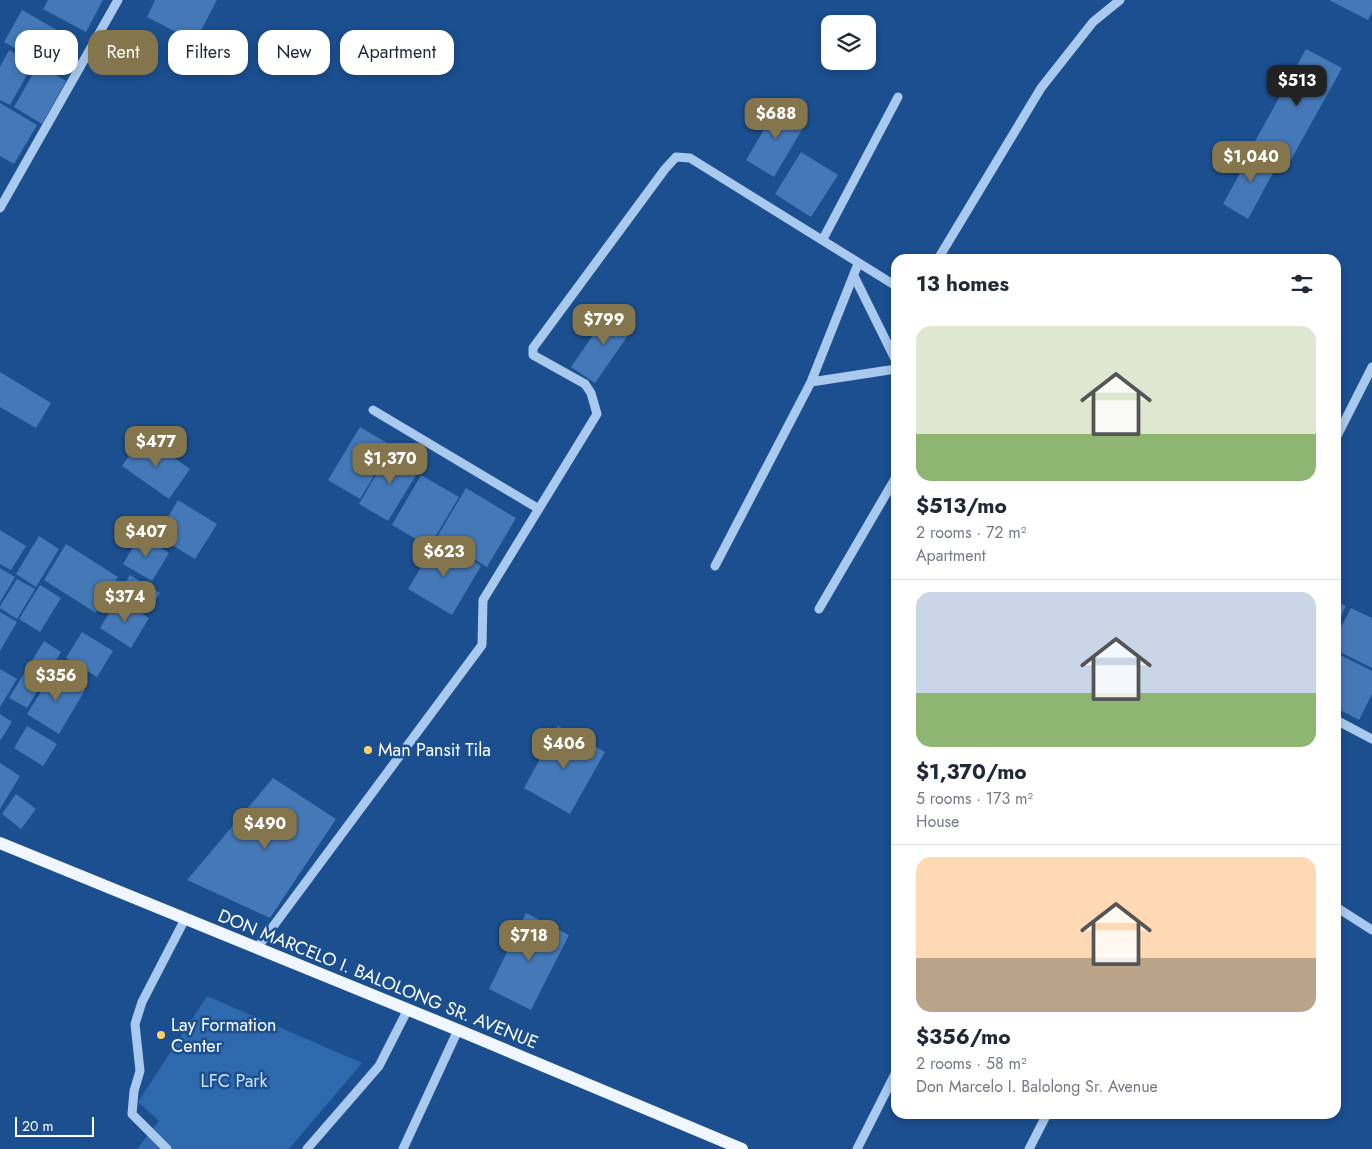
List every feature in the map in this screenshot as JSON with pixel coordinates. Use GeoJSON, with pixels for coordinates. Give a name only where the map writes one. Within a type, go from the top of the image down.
{"type":"FeatureCollection","features":[{"type":"Feature","properties":{"kind":"main road","name":"DON MARCELO I. BALOLONG SR. AVENUE"},"geometry":{"type":"LineString","coordinates":[[0,843],[408,1009],[742,1149]]}},
{"type":"Feature","properties":{"kind":"street"},"geometry":{"type":"LineString","coordinates":[[0,208],[118,0]]}},
{"type":"Feature","properties":{"kind":"street"},"geometry":{"type":"LineString","coordinates":[[941,254],[1041,88],[1094,22],[1120,0]]}},
{"type":"Feature","properties":{"kind":"street"},"geometry":{"type":"LineString","coordinates":[[823,239],[898,97]]}},
{"type":"Feature","properties":{"kind":"street"},"geometry":{"type":"LineString","coordinates":[[257,948],[482,645],[483,600],[597,414],[585,384],[533,355],[533,348],[665,168],[676,157],[690,158],[823,239],[858,264],[891,283]]}},
{"type":"Feature","properties":{"kind":"street"},"geometry":{"type":"LineString","coordinates":[[715,566],[810,382],[858,264]]}},
{"type":"Feature","properties":{"kind":"street"},"geometry":{"type":"LineString","coordinates":[[854,276],[891,351]]}},
{"type":"Feature","properties":{"kind":"street"},"geometry":{"type":"LineString","coordinates":[[1341,428],[1372,367]]}},
{"type":"Feature","properties":{"kind":"street"},"geometry":{"type":"LineString","coordinates":[[810,382],[891,370]]}},
{"type":"Feature","properties":{"kind":"street"},"geometry":{"type":"LineString","coordinates":[[373,410],[539,509]]}},
{"type":"Feature","properties":{"kind":"street"},"geometry":{"type":"LineString","coordinates":[[819,609],[891,485]]}},
{"type":"Feature","properties":{"kind":"street"},"geometry":{"type":"LineString","coordinates":[[1341,723],[1372,739]]}},
{"type":"Feature","properties":{"kind":"street"},"geometry":{"type":"LineString","coordinates":[[1341,910],[1372,930]]}},
{"type":"Feature","properties":{"kind":"street"},"geometry":{"type":"LineString","coordinates":[[167,1149],[132,1114],[134,1091],[140,1071],[134,1024],[142,1002],[185,919]]}},
{"type":"Feature","properties":{"kind":"street"},"geometry":{"type":"LineString","coordinates":[[307,1149],[379,1066],[408,1009]]}},
{"type":"Feature","properties":{"kind":"street"},"geometry":{"type":"LineString","coordinates":[[403,1149],[458,1030]]}},
{"type":"Feature","properties":{"kind":"street"},"geometry":{"type":"LineString","coordinates":[[856,1149],[891,1082]]}},
{"type":"Feature","properties":{"kind":"street"},"geometry":{"type":"LineString","coordinates":[[1029,1149],[1044,1119]]}},
{"type":"Feature","properties":{"kind":"green space","name":"LFC Park"},"geometry":{"type":"Polygon","coordinates":[[[207,996],[362,1063],[289,1149],[137,1149],[159,1121],[138,1102],[207,996]]]}},
{"type":"Feature","properties":{"kind":"building"},"geometry":{"type":"Polygon","coordinates":[[[48,0],[103,0],[86,32],[43,9],[48,0]]]}},
{"type":"Feature","properties":{"kind":"building"},"geometry":{"type":"Polygon","coordinates":[[[155,0],[217,0],[201,30],[172,30],[147,17],[155,0]]]}},
{"type":"Feature","properties":{"kind":"building"},"geometry":{"type":"Polygon","coordinates":[[[1329,0],[1372,0],[1372,12],[1368,20],[1329,0]]]}},
{"type":"Feature","properties":{"kind":"building"},"geometry":{"type":"Polygon","coordinates":[[[22,10],[57,30],[15,30],[15,48],[4,42],[22,10]]]}},
{"type":"Feature","properties":{"kind":"building"},"geometry":{"type":"Polygon","coordinates":[[[1306,49],[1342,68],[1288,165],[1253,145],[1306,49]]]}},
{"type":"Feature","properties":{"kind":"building"},"geometry":{"type":"Polygon","coordinates":[[[9,50],[15,54],[15,75],[27,75],[10,105],[0,100],[0,67],[9,50]]]}},
{"type":"Feature","properties":{"kind":"building"},"geometry":{"type":"Polygon","coordinates":[[[32,75],[56,75],[66,81],[42,124],[14,107],[32,75]]]}},
{"type":"Feature","properties":{"kind":"building"},"geometry":{"type":"Polygon","coordinates":[[[0,103],[37,125],[14,164],[0,156],[0,103]]]}},
{"type":"Feature","properties":{"kind":"building"},"geometry":{"type":"Polygon","coordinates":[[[779,104],[807,121],[774,177],[746,160],[779,104]]]}},
{"type":"Feature","properties":{"kind":"building"},"geometry":{"type":"Polygon","coordinates":[[[1254,148],[1279,162],[1248,219],[1223,204],[1254,148]]]}},
{"type":"Feature","properties":{"kind":"building"},"geometry":{"type":"Polygon","coordinates":[[[801,152],[838,175],[811,217],[775,194],[801,152]]]}},
{"type":"Feature","properties":{"kind":"building"},"geometry":{"type":"Polygon","coordinates":[[[612,308],[636,324],[595,383],[571,367],[612,308]]]}},
{"type":"Feature","properties":{"kind":"building"},"geometry":{"type":"Polygon","coordinates":[[[0,372],[51,403],[36,428],[0,407],[0,372]]]}},
{"type":"Feature","properties":{"kind":"building"},"geometry":{"type":"Polygon","coordinates":[[[360,427],[392,446],[360,499],[328,480],[360,427]]]}},
{"type":"Feature","properties":{"kind":"building"},"geometry":{"type":"Polygon","coordinates":[[[143,436],[190,469],[169,499],[122,466],[143,436]]]}},
{"type":"Feature","properties":{"kind":"building"},"geometry":{"type":"Polygon","coordinates":[[[391,449],[421,467],[388,521],[359,504],[391,449]]]}},
{"type":"Feature","properties":{"kind":"building"},"geometry":{"type":"Polygon","coordinates":[[[421,475],[459,497],[429,547],[392,525],[421,475]]]}},
{"type":"Feature","properties":{"kind":"building"},"geometry":{"type":"Polygon","coordinates":[[[466,488],[516,518],[487,567],[437,537],[466,488]]]}},
{"type":"Feature","properties":{"kind":"building"},"geometry":{"type":"Polygon","coordinates":[[[178,500],[217,524],[195,559],[157,536],[178,500]]]}},
{"type":"Feature","properties":{"kind":"building"},"geometry":{"type":"Polygon","coordinates":[[[0,530],[26,546],[11,570],[0,564],[0,530]]]}},
{"type":"Feature","properties":{"kind":"building"},"geometry":{"type":"Polygon","coordinates":[[[140,535],[169,553],[152,581],[123,564],[140,535]]]}},
{"type":"Feature","properties":{"kind":"building"},"geometry":{"type":"Polygon","coordinates":[[[39,536],[59,549],[36,587],[16,574],[39,536]]]}},
{"type":"Feature","properties":{"kind":"building"},"geometry":{"type":"Polygon","coordinates":[[[437,540],[481,566],[452,615],[408,589],[437,540]]]}},
{"type":"Feature","properties":{"kind":"building"},"geometry":{"type":"Polygon","coordinates":[[[66,544],[118,577],[96,613],[44,580],[66,544]]]}},
{"type":"Feature","properties":{"kind":"building"},"geometry":{"type":"Polygon","coordinates":[[[0,568],[15,577],[0,602],[0,568]]]}},
{"type":"Feature","properties":{"kind":"building"},"geometry":{"type":"Polygon","coordinates":[[[130,575],[160,593],[147,613],[118,595],[130,575]]]}},
{"type":"Feature","properties":{"kind":"building"},"geometry":{"type":"Polygon","coordinates":[[[17,579],[35,589],[17,619],[0,608],[0,606],[17,579]]]}},
{"type":"Feature","properties":{"kind":"building"},"geometry":{"type":"Polygon","coordinates":[[[40,585],[61,598],[40,632],[19,619],[40,585]]]}},
{"type":"Feature","properties":{"kind":"building"},"geometry":{"type":"Polygon","coordinates":[[[118,598],[149,618],[131,648],[100,628],[118,598]]]}},
{"type":"Feature","properties":{"kind":"building"},"geometry":{"type":"Polygon","coordinates":[[[1341,604],[1346,606],[1341,616],[1341,604]]]}},
{"type":"Feature","properties":{"kind":"building"},"geometry":{"type":"Polygon","coordinates":[[[1351,608],[1372,618],[1372,668],[1341,652],[1341,627],[1351,608]]]}},
{"type":"Feature","properties":{"kind":"building"},"geometry":{"type":"Polygon","coordinates":[[[0,612],[17,622],[0,651],[0,612]]]}},
{"type":"Feature","properties":{"kind":"building"},"geometry":{"type":"Polygon","coordinates":[[[82,632],[113,651],[97,677],[66,658],[82,632]]]}},
{"type":"Feature","properties":{"kind":"building"},"geometry":{"type":"Polygon","coordinates":[[[44,641],[61,652],[27,708],[9,698],[44,641]]]}},
{"type":"Feature","properties":{"kind":"building"},"geometry":{"type":"Polygon","coordinates":[[[1341,656],[1372,671],[1372,694],[1359,720],[1341,711],[1341,656]]]}},
{"type":"Feature","properties":{"kind":"building"},"geometry":{"type":"Polygon","coordinates":[[[0,669],[17,679],[0,707],[0,669]]]}},
{"type":"Feature","properties":{"kind":"building"},"geometry":{"type":"Polygon","coordinates":[[[54,671],[85,690],[59,734],[27,714],[54,671]]]}},
{"type":"Feature","properties":{"kind":"building"},"geometry":{"type":"Polygon","coordinates":[[[0,714],[12,722],[0,741],[0,714]]]}},
{"type":"Feature","properties":{"kind":"building"},"geometry":{"type":"Polygon","coordinates":[[[27,726],[57,744],[43,766],[14,748],[27,726]]]}},
{"type":"Feature","properties":{"kind":"building"},"geometry":{"type":"Polygon","coordinates":[[[558,726],[605,752],[570,814],[524,788],[558,726]]]}},
{"type":"Feature","properties":{"kind":"building"},"geometry":{"type":"Polygon","coordinates":[[[0,763],[20,776],[0,809],[0,763]]]}},
{"type":"Feature","properties":{"kind":"building"},"geometry":{"type":"Polygon","coordinates":[[[273,778],[336,819],[270,918],[187,880],[273,778]]]}},
{"type":"Feature","properties":{"kind":"building"},"geometry":{"type":"Polygon","coordinates":[[[16,794],[36,809],[21,829],[2,814],[16,794]]]}},
{"type":"Feature","properties":{"kind":"building"},"geometry":{"type":"Polygon","coordinates":[[[526,913],[569,935],[531,1010],[489,989],[526,913]]]}},
{"type":"Feature","properties":{"kind":"place","name":"Man Pansit Tila"},"geometry":{"type":"Point","coordinates":[368,750]}},
{"type":"Feature","properties":{"kind":"place","name":"Lay Formation Center"},"geometry":{"type":"Point","coordinates":[161,1035]}}]}
